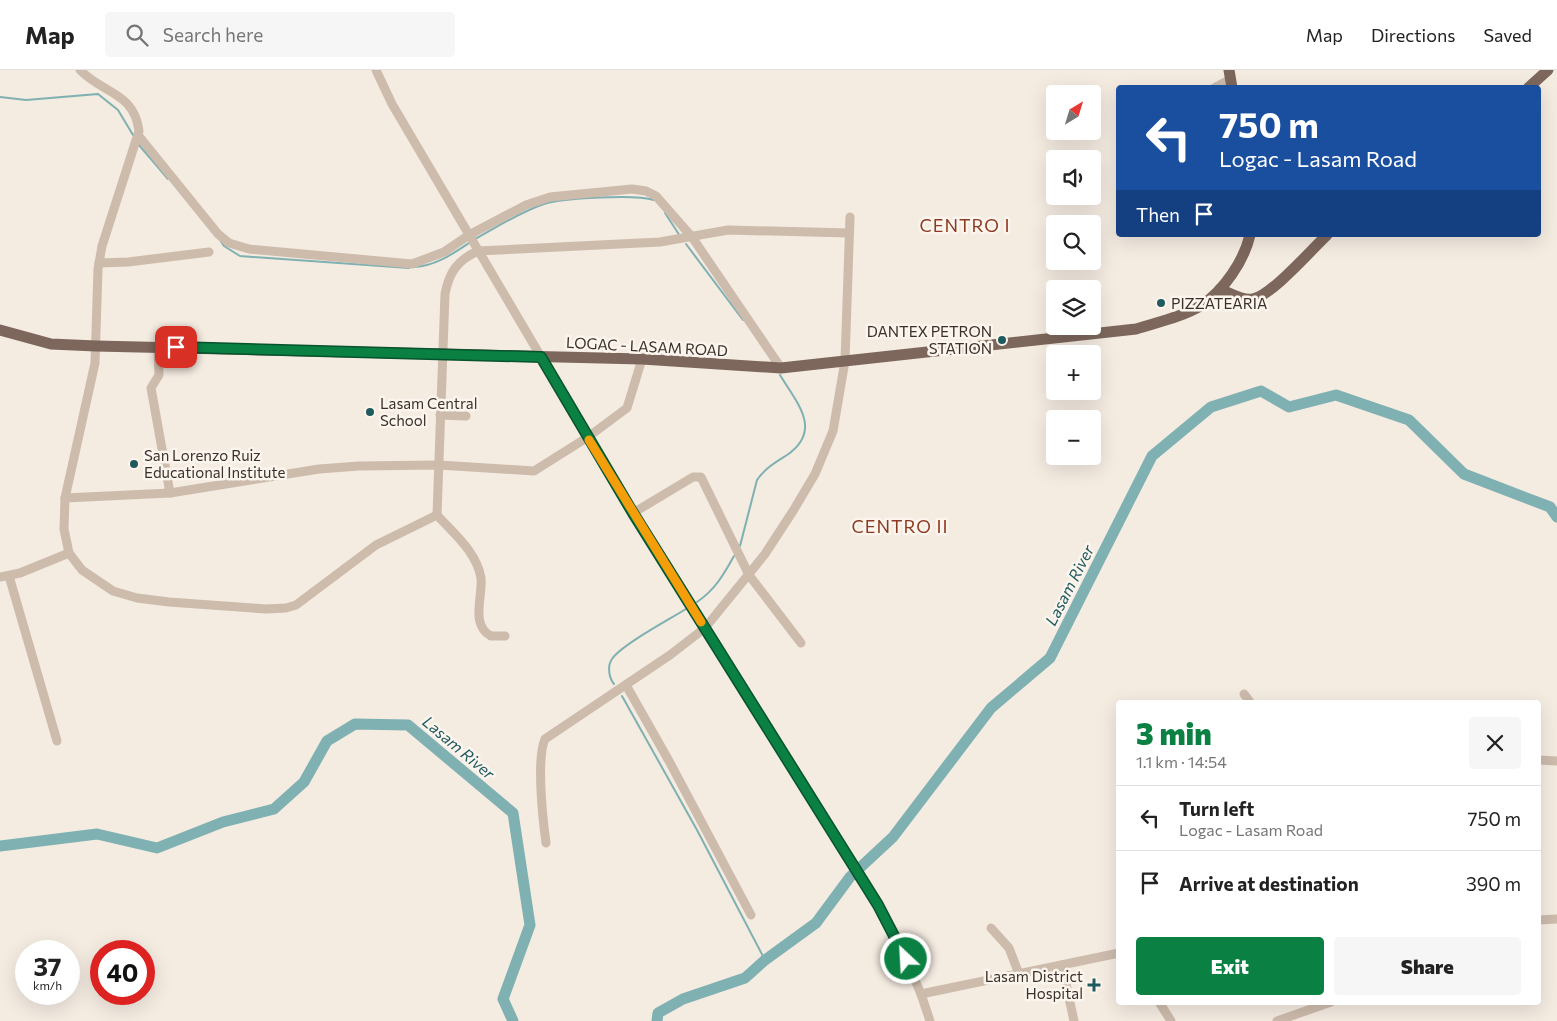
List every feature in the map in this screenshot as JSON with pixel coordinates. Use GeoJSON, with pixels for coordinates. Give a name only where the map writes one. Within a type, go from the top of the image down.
{"type":"FeatureCollection","features":[{"type":"Feature","properties":{"kind":"main road"},"geometry":{"type":"LineString","coordinates":[[1531,85],[1546,71]]}},
{"type":"Feature","properties":{"kind":"main road","name":"LOGAC - LASAM ROAD"},"geometry":{"type":"LineString","coordinates":[[0,330],[51,344],[642,359],[781,368],[1136,329],[1178,316],[1202,304],[1220,289],[1234,270],[1249,237]]}},
{"type":"Feature","properties":{"kind":"main road"},"geometry":{"type":"LineString","coordinates":[[1220,289],[1244,299],[1259,297],[1325,237]]}},
{"type":"Feature","properties":{"kind":"street"},"geometry":{"type":"LineString","coordinates":[[80,70],[126,101],[138,121],[138,135],[108,223],[99,263],[95,363],[65,498],[64,529],[69,553],[82,570],[95,581],[113,591],[137,598],[179,603],[286,608],[310,595],[376,545],[437,514]]}},
{"type":"Feature","properties":{"kind":"street"},"geometry":{"type":"LineString","coordinates":[[376,70],[392,104],[633,513],[878,905],[898,941],[921,994],[930,1021]]}},
{"type":"Feature","properties":{"kind":"street"},"geometry":{"type":"LineString","coordinates":[[1220,85],[1231,79]]}},
{"type":"Feature","properties":{"kind":"street"},"geometry":{"type":"LineString","coordinates":[[138,135],[218,234],[235,246],[363,261],[412,264],[425,261],[444,252],[468,234],[526,206],[550,197],[632,189],[646,191],[656,196],[692,237],[781,368]]}},
{"type":"Feature","properties":{"kind":"street"},"geometry":{"type":"LineString","coordinates":[[546,843],[542,811],[542,757],[545,740],[705,628],[748,575],[789,518],[814,474],[833,431],[845,361],[850,217]]}},
{"type":"Feature","properties":{"kind":"street"},"geometry":{"type":"LineString","coordinates":[[505,636],[491,636],[482,628],[479,614],[482,586],[476,562],[437,514],[445,294],[448,276],[456,265],[478,250],[660,242],[728,230],[849,233]]}},
{"type":"Feature","properties":{"kind":"street"},"geometry":{"type":"LineString","coordinates":[[99,263],[128,262],[210,252]]}},
{"type":"Feature","properties":{"kind":"street"},"geometry":{"type":"LineString","coordinates":[[158,346],[159,375],[151,388],[170,494]]}},
{"type":"Feature","properties":{"kind":"street"},"geometry":{"type":"LineString","coordinates":[[65,498],[170,494],[319,469],[394,464],[534,471],[588,438],[627,408],[642,359]]}},
{"type":"Feature","properties":{"kind":"street"},"geometry":{"type":"LineString","coordinates":[[440,415],[466,416]]}},
{"type":"Feature","properties":{"kind":"street"},"geometry":{"type":"LineString","coordinates":[[633,513],[692,477],[701,477],[748,575],[801,643]]}},
{"type":"Feature","properties":{"kind":"street"},"geometry":{"type":"LineString","coordinates":[[57,741],[4,577],[69,553]]}},
{"type":"Feature","properties":{"kind":"street"},"geometry":{"type":"LineString","coordinates":[[626,685],[674,769],[750,915]]}},
{"type":"Feature","properties":{"kind":"street"},"geometry":{"type":"LineString","coordinates":[[1244,694],[1248,700]]}},
{"type":"Feature","properties":{"kind":"street"},"geometry":{"type":"LineString","coordinates":[[1541,760],[1557,761]]}},
{"type":"Feature","properties":{"kind":"street"},"geometry":{"type":"LineString","coordinates":[[1541,920],[1557,919]]}},
{"type":"Feature","properties":{"kind":"street"},"geometry":{"type":"LineString","coordinates":[[990,928],[1009,948],[1019,974]]}},
{"type":"Feature","properties":{"kind":"street"},"geometry":{"type":"LineString","coordinates":[[921,994],[1116,954]]}},
{"type":"Feature","properties":{"kind":"street"},"geometry":{"type":"LineString","coordinates":[[1062,965],[1074,1021]]}},
{"type":"Feature","properties":{"kind":"street"},"geometry":{"type":"LineString","coordinates":[[1161,1005],[1171,1021]]}},
{"type":"Feature","properties":{"kind":"street"},"geometry":{"type":"LineString","coordinates":[[1277,1021],[1322,1005]]}},
{"type":"Feature","properties":{"kind":"waterway"},"geometry":{"type":"LineString","coordinates":[[0,97],[26,100],[98,94],[118,110],[133,135]]}},
{"type":"Feature","properties":{"kind":"waterway"},"geometry":{"type":"LineString","coordinates":[[139,145],[168,179]]}},
{"type":"Feature","properties":{"kind":"waterway"},"geometry":{"type":"LineString","coordinates":[[475,239],[526,211],[553,202],[616,197],[654,200]]}},
{"type":"Feature","properties":{"kind":"waterway"},"geometry":{"type":"LineString","coordinates":[[665,213],[680,236]]}},
{"type":"Feature","properties":{"kind":"waterway"},"geometry":{"type":"LineString","coordinates":[[220,240],[224,246],[240,256],[409,268]]}},
{"type":"Feature","properties":{"kind":"waterway"},"geometry":{"type":"LineString","coordinates":[[414,267],[436,262],[469,243]]}},
{"type":"Feature","properties":{"kind":"waterway"},"geometry":{"type":"LineString","coordinates":[[686,244],[743,320]]}},
{"type":"Feature","properties":{"kind":"waterway"},"geometry":{"type":"LineString","coordinates":[[740,546],[757,480],[767,469],[798,446],[803,436],[805,426],[803,416],[780,375]]}},
{"type":"Feature","properties":{"kind":"waterway","name":"Lasam River"},"geometry":{"type":"LineString","coordinates":[[657,1021],[658,1013],[683,999],[745,978],[765,960],[816,923],[850,877],[893,837],[991,708],[1050,658],[1152,456],[1211,407],[1261,391],[1289,407],[1336,395],[1409,420],[1464,474],[1550,507],[1557,517]]}},
{"type":"Feature","properties":{"kind":"waterway"},"geometry":{"type":"LineString","coordinates":[[697,602],[714,587],[734,556]]}},
{"type":"Feature","properties":{"kind":"waterway"},"geometry":{"type":"LineString","coordinates":[[614,684],[609,668],[610,662],[617,653],[686,609]]}},
{"type":"Feature","properties":{"kind":"waterway"},"geometry":{"type":"LineString","coordinates":[[622,696],[697,830],[765,960]]}},
{"type":"Feature","properties":{"kind":"waterway","name":"Lasam River"},"geometry":{"type":"LineString","coordinates":[[0,846],[97,834],[157,848],[223,822],[274,809],[304,782],[327,741],[355,724],[408,725],[513,813],[530,925],[503,999],[513,1021]]}},
{"type":"Feature","properties":{"kind":"slow traffic"},"geometry":{"type":"LineString","coordinates":[[589,440],[701,622]]}},
{"type":"Feature","properties":{"kind":"place","name":"PIZZATEARIA"},"geometry":{"type":"Point","coordinates":[1161,303]}},
{"type":"Feature","properties":{"kind":"place","name":"DANTEX PETRON STATION"},"geometry":{"type":"Point","coordinates":[1002,340]}},
{"type":"Feature","properties":{"kind":"place","name":"Lasam Central School"},"geometry":{"type":"Point","coordinates":[370,412]}},
{"type":"Feature","properties":{"kind":"place","name":"San Lorenzo Ruiz Educational Institute"},"geometry":{"type":"Point","coordinates":[134,464]}},
{"type":"Feature","properties":{"kind":"place","name":"Lasam District Hospital"},"geometry":{"type":"Point","coordinates":[1094,985]}},
{"type":"Feature","properties":{"kind":"district","name":"CENTRO I"},"geometry":{"type":"Point","coordinates":[965,225]}},
{"type":"Feature","properties":{"kind":"district","name":"CENTRO II"},"geometry":{"type":"Point","coordinates":[900,526]}},
{"type":"Feature","properties":{"kind":"route"},"geometry":{"type":"LineString","coordinates":[[176,347],[541,357],[633,513],[878,905],[906,959]]}}]}
